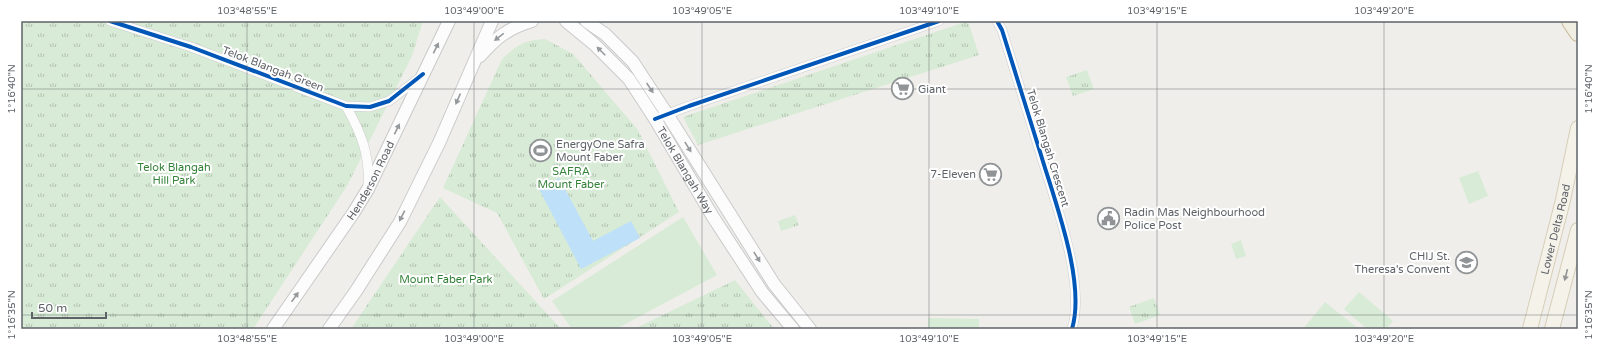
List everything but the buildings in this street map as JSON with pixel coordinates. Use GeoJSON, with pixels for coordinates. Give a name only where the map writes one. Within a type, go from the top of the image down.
{"type":"FeatureCollection","features":[{"type":"Feature","properties":{"kind":"highway"},"geometry":{"type":"LineString","coordinates":[[1570,21],[1578,33]]}},
{"type":"Feature","properties":{"kind":"main road","name":"Henderson Road"},"geometry":{"type":"LineString","coordinates":[[273,329],[354,212],[368,189],[449,21]]}},
{"type":"Feature","properties":{"kind":"main road"},"geometry":{"type":"LineString","coordinates":[[329,329],[356,291],[400,222],[432,156],[492,21]]}},
{"type":"Feature","properties":{"kind":"main road"},"geometry":{"type":"LineString","coordinates":[[474,63],[498,37],[517,26],[532,21]]}},
{"type":"Feature","properties":{"kind":"main road","name":"Telok Blangah Way"},"geometry":{"type":"LineString","coordinates":[[565,21],[594,44],[629,79],[655,119],[712,217],[753,280],[793,329]]}},
{"type":"Feature","properties":{"kind":"main road","name":"Telok Blangah Way"},"geometry":{"type":"LineString","coordinates":[[586,21],[605,34],[633,62],[668,114],[774,284],[810,329]]}},
{"type":"Feature","properties":{"kind":"main road","name":"Lower Delta Road"},"geometry":{"type":"LineString","coordinates":[[1530,329],[1563,200],[1578,128]]}},
{"type":"Feature","properties":{"kind":"main road","name":"Lower Delta Road"},"geometry":{"type":"LineString","coordinates":[[1552,329],[1578,230]]}},
{"type":"Feature","properties":{"kind":"street","name":"Telok Blangah Green"},"geometry":{"type":"LineString","coordinates":[[110,21],[191,47],[346,106],[370,107],[389,101],[424,74]]}},
{"type":"Feature","properties":{"kind":"street"},"geometry":{"type":"LineString","coordinates":[[655,119],[939,21]]}},
{"type":"Feature","properties":{"kind":"street","name":"Telok Blangah Crescent"},"geometry":{"type":"LineString","coordinates":[[997,21],[1004,38],[1042,158],[1069,254],[1075,284],[1075,319],[1072,329]]}},
{"type":"Feature","properties":{"kind":"street"},"geometry":{"type":"LineString","coordinates":[[346,106],[358,128],[362,141],[368,166],[368,189]]}},
{"type":"Feature","properties":{"kind":"green space","name":"Telok Blangah Hill Park"},"geometry":{"type":"Polygon","coordinates":[[[21,21],[423,21],[412,56],[347,186],[253,329],[21,329],[21,21]]]}},
{"type":"Feature","properties":{"kind":"green space"},"geometry":{"type":"Polygon","coordinates":[[[968,21],[979,55],[698,145],[683,117],[968,21]]]}},
{"type":"Feature","properties":{"kind":"green space","name":"SAFRA Mount Faber"},"geometry":{"type":"Polygon","coordinates":[[[545,39],[573,54],[638,130],[679,212],[544,299],[497,213],[443,188],[502,59],[521,44],[545,39]]]}},
{"type":"Feature","properties":{"kind":"green space"},"geometry":{"type":"Polygon","coordinates":[[[1087,70],[1094,89],[1073,96],[1066,77],[1087,70]]]}},
{"type":"Feature","properties":{"kind":"green space"},"geometry":{"type":"Polygon","coordinates":[[[1478,171],[1488,196],[1469,204],[1459,178],[1478,171]]]}},
{"type":"Feature","properties":{"kind":"green space","name":"Mount Faber Park"},"geometry":{"type":"Polygon","coordinates":[[[440,197],[561,329],[351,329],[440,197]]]}},
{"type":"Feature","properties":{"kind":"green space"},"geometry":{"type":"Polygon","coordinates":[[[795,215],[799,225],[781,231],[778,221],[795,215]]]}},
{"type":"Feature","properties":{"kind":"green space"},"geometry":{"type":"Polygon","coordinates":[[[683,217],[717,275],[616,329],[572,329],[552,301],[683,217]]]}},
{"type":"Feature","properties":{"kind":"green space"},"geometry":{"type":"Polygon","coordinates":[[[1241,240],[1246,256],[1236,259],[1231,244],[1241,240]]]}},
{"type":"Feature","properties":{"kind":"green space"},"geometry":{"type":"Polygon","coordinates":[[[735,280],[774,329],[634,329],[735,280]]]}},
{"type":"Feature","properties":{"kind":"green space"},"geometry":{"type":"Polygon","coordinates":[[[1359,292],[1393,321],[1386,329],[1367,329],[1344,309],[1359,292]]]}},
{"type":"Feature","properties":{"kind":"green space"},"geometry":{"type":"Polygon","coordinates":[[[1154,298],[1160,315],[1135,324],[1129,307],[1154,298]]]}},
{"type":"Feature","properties":{"kind":"green space"},"geometry":{"type":"Polygon","coordinates":[[[1325,302],[1359,329],[1303,329],[1325,302]]]}},
{"type":"Feature","properties":{"kind":"green space"},"geometry":{"type":"Polygon","coordinates":[[[928,318],[979,319],[979,329],[928,329],[928,318]]]}},
{"type":"Feature","properties":{"kind":"water"},"geometry":{"type":"Polygon","coordinates":[[[559,178],[593,241],[631,221],[640,238],[581,269],[539,189],[559,178]]]}},
{"type":"Feature","properties":{"kind":"cycle path"},"geometry":{"type":"LineString","coordinates":[[110,21],[191,47],[346,106],[370,107],[389,101],[423,74]]}},
{"type":"Feature","properties":{"kind":"cycle path"},"geometry":{"type":"LineString","coordinates":[[655,119],[939,21]]}},
{"type":"Feature","properties":{"kind":"cycle path"},"geometry":{"type":"LineString","coordinates":[[997,21],[1002,30],[1054,195],[1067,242],[1075,289],[1075,310],[1072,329]]}},
{"type":"Feature","properties":{"kind":"place","name":"Giant"},"geometry":{"type":"Point","coordinates":[902,89]}},
{"type":"Feature","properties":{"kind":"place","name":"EnergyOne Safra Mount Faber"},"geometry":{"type":"Point","coordinates":[540,150]}},
{"type":"Feature","properties":{"kind":"place","name":"7-Eleven"},"geometry":{"type":"Point","coordinates":[991,174]}},
{"type":"Feature","properties":{"kind":"place","name":"Radin Mas Neighbourhood Police Post"},"geometry":{"type":"Point","coordinates":[1109,218]}},
{"type":"Feature","properties":{"kind":"place","name":"CHIJ St. Theresa's Convent"},"geometry":{"type":"Point","coordinates":[1466,262]}}]}
